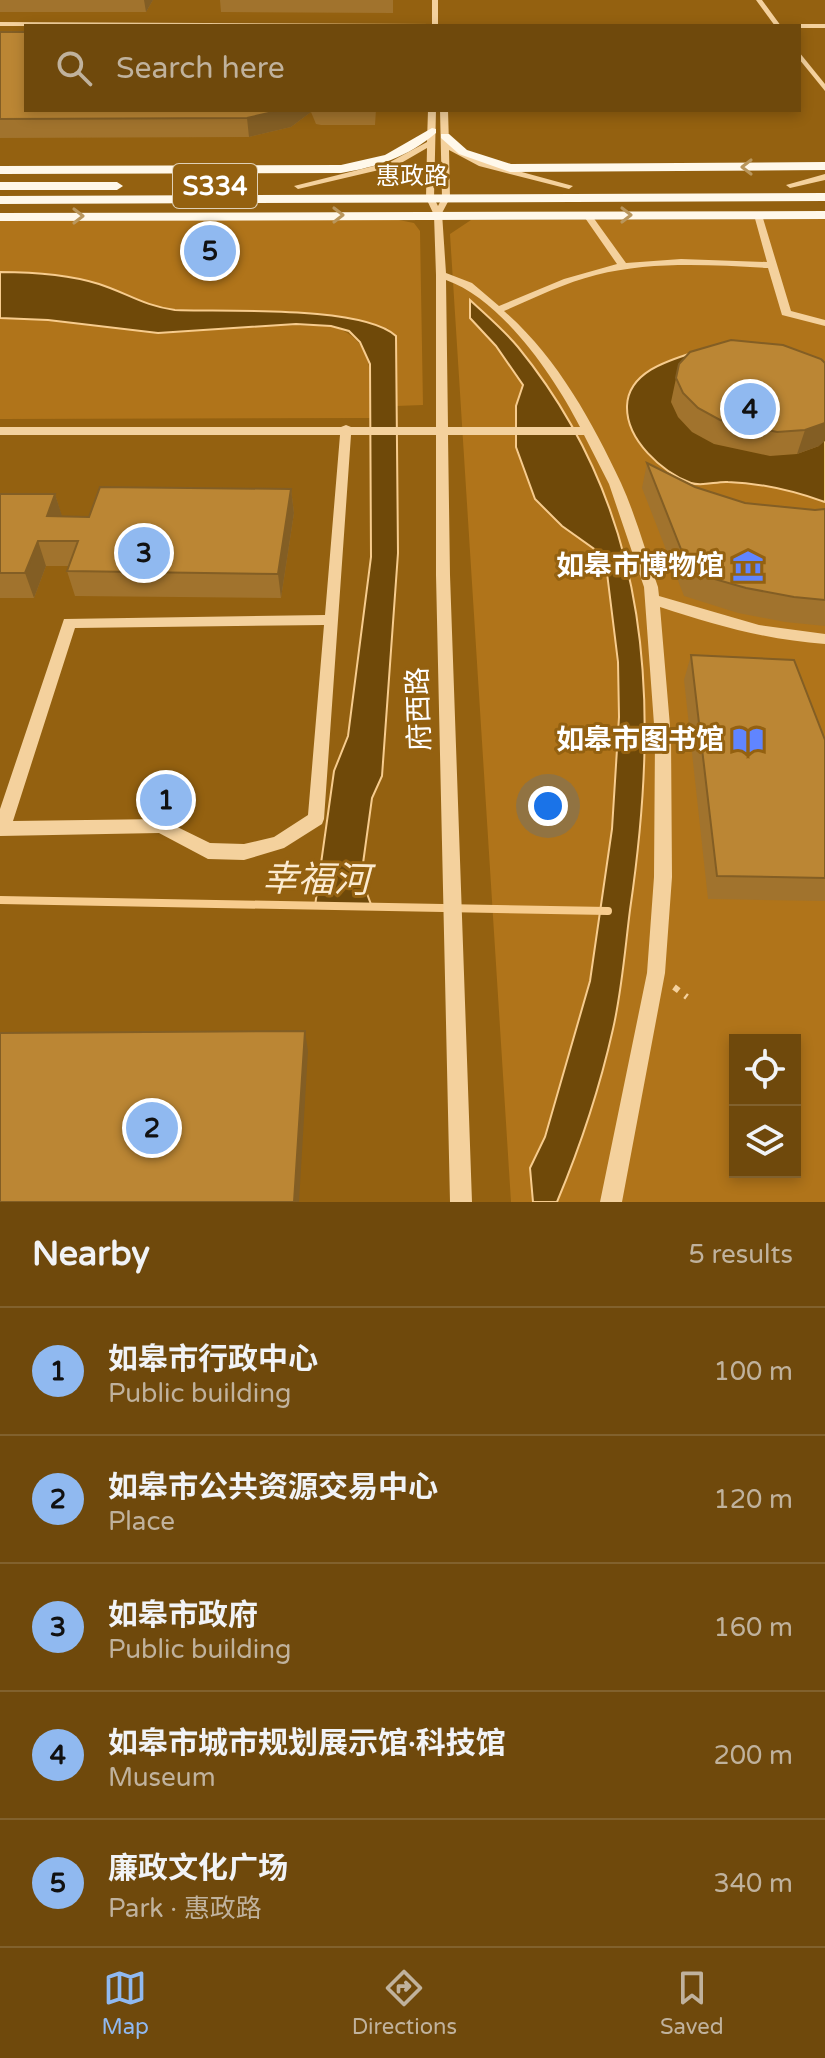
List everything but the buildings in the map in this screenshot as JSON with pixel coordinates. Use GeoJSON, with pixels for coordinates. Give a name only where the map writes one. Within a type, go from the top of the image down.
{"type":"FeatureCollection","features":[{"type":"Feature","properties":{"kind":"main road"},"geometry":{"type":"LineString","coordinates":[[0,170],[341,169],[363,167],[407,151],[431,137]]}},
{"type":"Feature","properties":{"kind":"main road"},"geometry":{"type":"LineString","coordinates":[[445,140],[463,152],[510,168],[825,166]]}},
{"type":"Feature","properties":{"kind":"main road","name":"惠政路"},"geometry":{"type":"LineString","coordinates":[[446,192],[569,186],[825,185]]}},
{"type":"Feature","properties":{"kind":"main road","name":"惠政路"},"geometry":{"type":"LineString","coordinates":[[0,186],[298,186],[429,192]]}},
{"type":"Feature","properties":{"kind":"main road","name":"惠政路"},"geometry":{"type":"LineString","coordinates":[[0,200],[429,192],[825,197]]}},
{"type":"Feature","properties":{"kind":"main road"},"geometry":{"type":"LineString","coordinates":[[0,217],[825,215]]}},
{"type":"Feature","properties":{"kind":"street"},"geometry":{"type":"LineString","coordinates":[[435,0],[435,24]]}},
{"type":"Feature","properties":{"kind":"street"},"geometry":{"type":"LineString","coordinates":[[759,0],[777,24]]}},
{"type":"Feature","properties":{"kind":"street"},"geometry":{"type":"LineString","coordinates":[[0,26],[24,26]]}},
{"type":"Feature","properties":{"kind":"street"},"geometry":{"type":"LineString","coordinates":[[0,26],[24,28]]}},
{"type":"Feature","properties":{"kind":"street"},"geometry":{"type":"LineString","coordinates":[[801,26],[825,26]]}},
{"type":"Feature","properties":{"kind":"street"},"geometry":{"type":"LineString","coordinates":[[801,57],[825,89]]}},
{"type":"Feature","properties":{"kind":"street","name":"府西路"},"geometry":{"type":"LineString","coordinates":[[432,112],[429,192],[438,215],[441,275],[443,575],[461,1202]]}},
{"type":"Feature","properties":{"kind":"street","name":"府西路"},"geometry":{"type":"LineString","coordinates":[[438,215],[446,192],[444,112]]}},
{"type":"Feature","properties":{"kind":"street"},"geometry":{"type":"LineString","coordinates":[[298,186],[393,164],[431,137]]}},
{"type":"Feature","properties":{"kind":"street"},"geometry":{"type":"LineString","coordinates":[[445,140],[482,164],[569,186]]}},
{"type":"Feature","properties":{"kind":"street"},"geometry":{"type":"LineString","coordinates":[[790,185],[825,177]]}},
{"type":"Feature","properties":{"kind":"street"},"geometry":{"type":"LineString","coordinates":[[587,215],[623,266]]}},
{"type":"Feature","properties":{"kind":"street"},"geometry":{"type":"LineString","coordinates":[[758,215],[786,313],[825,323]]}},
{"type":"Feature","properties":{"kind":"street"},"geometry":{"type":"LineString","coordinates":[[498,310],[590,273],[623,266],[713,262],[771,265]]}},
{"type":"Feature","properties":{"kind":"street"},"geometry":{"type":"LineString","coordinates":[[441,275],[469,285],[520,330],[551,369],[615,484],[651,587],[663,738],[663,877],[656,973],[611,1202]]}},
{"type":"Feature","properties":{"kind":"street"},"geometry":{"type":"LineString","coordinates":[[332,620],[69,623],[1,829],[161,826],[208,851],[244,852],[278,843],[316,819],[332,620],[346,429]]}},
{"type":"Feature","properties":{"kind":"street"},"geometry":{"type":"LineString","coordinates":[[0,431],[588,431]]}},
{"type":"Feature","properties":{"kind":"street"},"geometry":{"type":"LineString","coordinates":[[652,599],[714,620],[800,638],[825,639]]}},
{"type":"Feature","properties":{"kind":"shaded area"},"geometry":{"type":"Polygon","coordinates":[[[389,218],[414,223],[420,231],[423,405],[396,406],[396,336],[387,328],[149,307],[101,285],[69,277],[0,272],[0,220],[389,218]]]}},
{"type":"Feature","properties":{"kind":"shaded area"},"geometry":{"type":"Polygon","coordinates":[[[825,219],[825,1202],[511,1202],[450,234],[471,220],[825,219]]]}},
{"type":"Feature","properties":{"kind":"shaded area"},"geometry":{"type":"Polygon","coordinates":[[[0,272],[75,278],[154,306],[175,310],[291,312],[354,319],[379,326],[396,336],[398,553],[382,776],[372,798],[361,878],[372,907],[315,906],[334,771],[348,736],[371,557],[370,364],[360,342],[349,331],[331,326],[296,324],[158,333],[48,320],[0,318],[0,272]]]}},
{"type":"Feature","properties":{"kind":"shaded area"},"geometry":{"type":"Polygon","coordinates":[[[470,300],[518,347],[563,411],[597,477],[621,544],[636,614],[644,686],[644,759],[639,834],[619,999],[596,1095],[557,1202],[533,1202],[530,1168],[545,1137],[590,981],[612,829],[619,717],[618,662],[607,573],[597,551],[562,526],[535,499],[516,447],[516,406],[523,385],[496,346],[470,318],[470,300]]]}},
{"type":"Feature","properties":{"kind":"shaded area"},"geometry":{"type":"Polygon","coordinates":[[[0,318],[331,326],[346,332],[364,351],[370,375],[370,418],[0,419],[0,318]]]}},
{"type":"Feature","properties":{"kind":"shaded area"},"geometry":{"type":"Polygon","coordinates":[[[695,352],[825,366],[825,502],[753,484],[691,483],[669,471],[648,453],[632,431],[628,419],[629,394],[634,384],[652,369],[695,352]]]}},
{"type":"Feature","properties":{"kind":"waterway","name":"幸福河"},"geometry":{"type":"LineString","coordinates":[[0,900],[608,911]]}},
{"type":"Feature","properties":{"kind":"place","name":"廉政文化广场"},"geometry":{"type":"Point","coordinates":[210,251]}},
{"type":"Feature","properties":{"kind":"place","name":"如皋市城市规划展示馆·科技馆"},"geometry":{"type":"Point","coordinates":[750,409]}},
{"type":"Feature","properties":{"kind":"place","name":"如皋市政府"},"geometry":{"type":"Point","coordinates":[144,553]}},
{"type":"Feature","properties":{"kind":"place","name":"如皋市博物馆"},"geometry":{"type":"Point","coordinates":[748,566]}},
{"type":"Feature","properties":{"kind":"place","name":"如皋市图书馆"},"geometry":{"type":"Point","coordinates":[748,740]}},
{"type":"Feature","properties":{"kind":"place","name":"如皋市行政中心"},"geometry":{"type":"Point","coordinates":[166,800]}},
{"type":"Feature","properties":{"kind":"place","name":"如皋市公共资源交易中心"},"geometry":{"type":"Point","coordinates":[152,1128]}}]}
